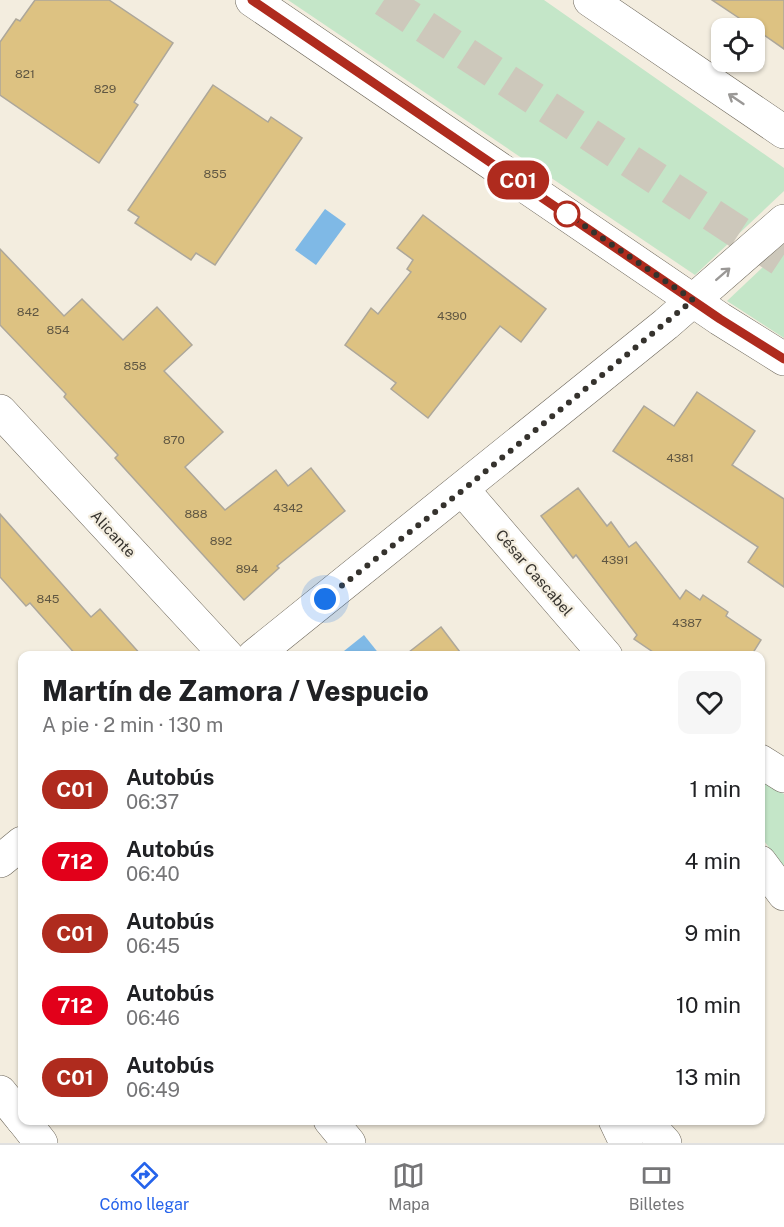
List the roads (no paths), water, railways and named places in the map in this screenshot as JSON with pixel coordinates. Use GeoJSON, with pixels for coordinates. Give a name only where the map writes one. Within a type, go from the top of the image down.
{"type":"FeatureCollection","features":[{"type":"Feature","properties":{"kind":"street"},"geometry":{"type":"LineString","coordinates":[[252,0],[693,300],[784,359]]}},
{"type":"Feature","properties":{"kind":"street"},"geometry":{"type":"LineString","coordinates":[[590,0],[784,132]]}},
{"type":"Feature","properties":{"kind":"street"},"geometry":{"type":"LineString","coordinates":[[260,651],[463,490],[693,300],[784,221]]}},
{"type":"Feature","properties":{"kind":"street","name":"Alicante"},"geometry":{"type":"LineString","coordinates":[[0,411],[222,651]]}},
{"type":"Feature","properties":{"kind":"street","name":"César Cascabel"},"geometry":{"type":"LineString","coordinates":[[463,490],[602,651]]}},
{"type":"Feature","properties":{"kind":"street"},"geometry":{"type":"LineString","coordinates":[[765,764],[784,776]]}},
{"type":"Feature","properties":{"kind":"street"},"geometry":{"type":"LineString","coordinates":[[0,861],[18,846]]}},
{"type":"Feature","properties":{"kind":"street"},"geometry":{"type":"LineString","coordinates":[[765,869],[784,894]]}},
{"type":"Feature","properties":{"kind":"street"},"geometry":{"type":"LineString","coordinates":[[0,1092],[18,1114]]}},
{"type":"Feature","properties":{"kind":"street"},"geometry":{"type":"LineString","coordinates":[[27,1125],[42,1143]]}},
{"type":"Feature","properties":{"kind":"street"},"geometry":{"type":"LineString","coordinates":[[334,1125],[349,1143]]}},
{"type":"Feature","properties":{"kind":"street"},"geometry":{"type":"LineString","coordinates":[[617,1125],[626,1143]]}},
{"type":"Feature","properties":{"kind":"street"},"geometry":{"type":"LineString","coordinates":[[649,1125],[665,1143]]}},
{"type":"Feature","properties":{"kind":"water"},"geometry":{"type":"Polygon","coordinates":[[[325,209],[346,224],[316,265],[295,250],[325,209]]]}},
{"type":"Feature","properties":{"kind":"water"},"geometry":{"type":"Polygon","coordinates":[[[364,635],[377,651],[344,651],[364,635]]]}},
{"type":"Feature","properties":{"kind":"tunnel"},"geometry":{"type":"LineString","coordinates":[[384,0],[784,262]]}}]}
